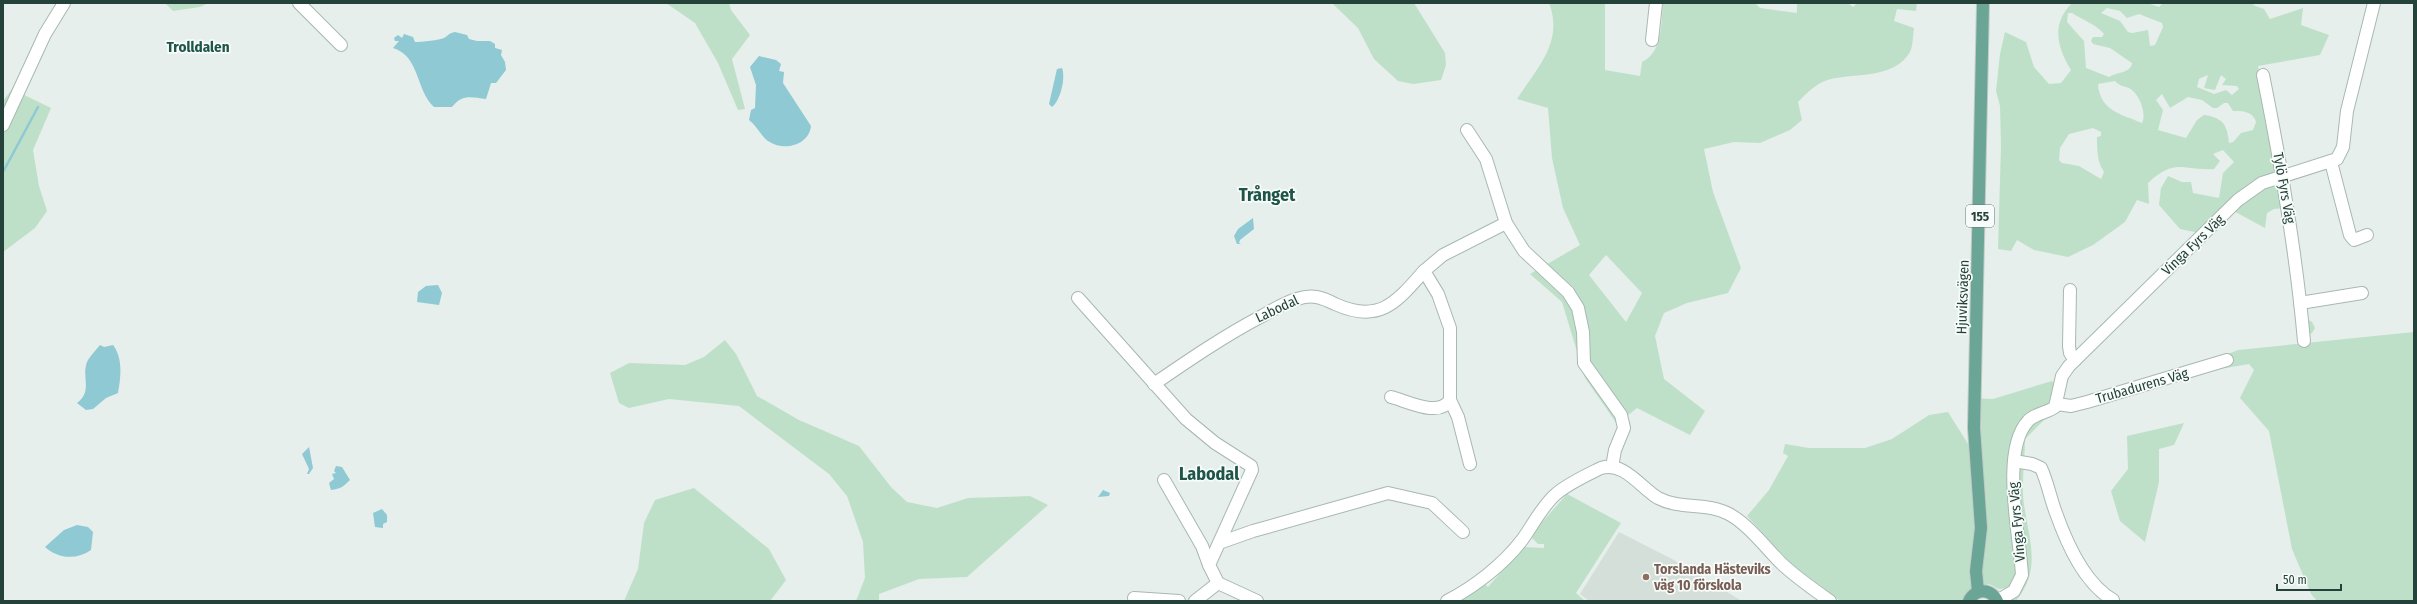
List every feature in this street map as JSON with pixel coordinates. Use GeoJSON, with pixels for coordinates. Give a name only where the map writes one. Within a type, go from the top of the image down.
{"type":"FeatureCollection","features":[{"type":"Feature","properties":{"kind":"main road","name":"Hjuviksvägen"},"geometry":{"type":"LineString","coordinates":[[1978,592],[1976,571],[1981,528],[1974,428],[1983,3]]}},
{"type":"Feature","properties":{"kind":"main road"},"geometry":{"type":"LineString","coordinates":[[1969,601],[1978,592],[1988,592],[1997,601]]}},
{"type":"Feature","properties":{"kind":"street"},"geometry":{"type":"LineString","coordinates":[[3,125],[45,34],[64,3]]}},
{"type":"Feature","properties":{"kind":"street"},"geometry":{"type":"LineString","coordinates":[[299,3],[341,45]]}},
{"type":"Feature","properties":{"kind":"street"},"geometry":{"type":"LineString","coordinates":[[1652,40],[1656,3]]}},
{"type":"Feature","properties":{"kind":"street"},"geometry":{"type":"LineString","coordinates":[[2367,235],[2354,240],[2350,234],[2331,162],[2337,159],[2343,147],[2347,112],[2374,3]]}},
{"type":"Feature","properties":{"kind":"street","name":"Tylö Fyrs Väg"},"geometry":{"type":"LineString","coordinates":[[2263,75],[2283,177],[2298,269],[2304,341]]}},
{"type":"Feature","properties":{"kind":"street"},"geometry":{"type":"LineString","coordinates":[[1467,130],[1486,159],[1506,223],[1524,251],[1568,292],[1578,308],[1583,332],[1584,363],[1621,415],[1624,423],[1612,467]]}},
{"type":"Feature","properties":{"kind":"street","name":"Vinga Fyrs Väg"},"geometry":{"type":"LineString","coordinates":[[1997,601],[2013,592],[2022,575],[2021,549],[2012,479],[2018,443],[2027,421],[2054,408],[2057,404],[2062,376],[2075,360],[2238,200],[2262,184],[2331,162]]}},
{"type":"Feature","properties":{"kind":"street","name":"Labodal"},"geometry":{"type":"LineString","coordinates":[[1154,384],[1239,328],[1295,299],[1311,295],[1353,311],[1376,311],[1395,302],[1424,271],[1443,255],[1506,223]]}},
{"type":"Feature","properties":{"kind":"street"},"geometry":{"type":"LineString","coordinates":[[1424,271],[1438,294],[1450,328],[1450,400],[1458,418],[1470,464]]}},
{"type":"Feature","properties":{"kind":"street"},"geometry":{"type":"LineString","coordinates":[[2070,290],[2069,346],[2070,353],[2075,360]]}},
{"type":"Feature","properties":{"kind":"street"},"geometry":{"type":"LineString","coordinates":[[2300,303],[2362,293]]}},
{"type":"Feature","properties":{"kind":"street"},"geometry":{"type":"LineString","coordinates":[[1078,298],[1154,384],[1201,432],[1251,466],[1252,470],[1227,520],[1209,565]]}},
{"type":"Feature","properties":{"kind":"street","name":"Trubadurens Väg"},"geometry":{"type":"LineString","coordinates":[[2057,404],[2070,406],[2087,402],[2227,360]]}},
{"type":"Feature","properties":{"kind":"street"},"geometry":{"type":"LineString","coordinates":[[1391,397],[1437,408],[1448,404],[1450,400]]}},
{"type":"Feature","properties":{"kind":"street"},"geometry":{"type":"LineString","coordinates":[[2014,461],[2032,464],[2041,468],[2055,512],[2072,549],[2096,586],[2113,600]]}},
{"type":"Feature","properties":{"kind":"street"},"geometry":{"type":"LineString","coordinates":[[1447,601],[1465,591],[1518,545],[1549,501],[1561,490],[1601,468],[1612,467],[1622,470],[1653,495],[1667,502],[1683,506],[1713,508],[1728,514],[1746,528],[1797,577],[1830,601]]}},
{"type":"Feature","properties":{"kind":"street"},"geometry":{"type":"LineString","coordinates":[[1164,480],[1202,546],[1218,583],[1257,601]]}},
{"type":"Feature","properties":{"kind":"street"},"geometry":{"type":"LineString","coordinates":[[1219,543],[1253,531],[1388,493],[1432,503],[1463,532]]}},
{"type":"Feature","properties":{"kind":"street"},"geometry":{"type":"LineString","coordinates":[[1195,601],[1218,583]]}},
{"type":"Feature","properties":{"kind":"street"},"geometry":{"type":"LineString","coordinates":[[1134,598],[1179,601]]}},
{"type":"Feature","properties":{"kind":"shaded area","name":"Torslanda Hästeviks väg 10 förskola"},"geometry":{"type":"Polygon","coordinates":[[[1619,532],[1672,559],[1742,601],[1589,601],[1580,594],[1619,532]]]}},
{"type":"Feature","properties":{"kind":"green space"},"geometry":{"type":"Polygon","coordinates":[[[165,3],[208,3],[200,7],[173,11],[165,3]]]}},
{"type":"Feature","properties":{"kind":"green space"},"geometry":{"type":"Polygon","coordinates":[[[666,3],[729,3],[731,10],[750,35],[732,59],[745,109],[738,110],[718,63],[695,23],[666,3]]]}},
{"type":"Feature","properties":{"kind":"green space"},"geometry":{"type":"Polygon","coordinates":[[[1332,3],[1414,3],[1445,53],[1446,65],[1441,80],[1413,84],[1398,81],[1374,59],[1358,28],[1332,3]]]}},
{"type":"Feature","properties":{"kind":"green space"},"geometry":{"type":"Polygon","coordinates":[[[1549,3],[1605,3],[1605,70],[1640,76],[1642,62],[1654,51],[1660,36],[1663,3],[1755,3],[1760,8],[1797,13],[1797,3],[1848,3],[1853,7],[1857,3],[1917,3],[1916,11],[1897,9],[1894,21],[1914,28],[1910,52],[1903,61],[1895,67],[1885,71],[1826,80],[1813,88],[1798,102],[1802,120],[1790,130],[1760,143],[1734,142],[1704,149],[1713,192],[1741,268],[1728,293],[1687,303],[1664,313],[1655,336],[1664,379],[1705,411],[1690,435],[1637,408],[1617,424],[1585,378],[1562,302],[1530,274],[1580,245],[1563,208],[1552,158],[1548,108],[1517,99],[1546,54],[1551,42],[1553,17],[1549,3]],[[1606,255],[1589,275],[1626,322],[1642,293],[1606,255]]]}},
{"type":"Feature","properties":{"kind":"green space"},"geometry":{"type":"Polygon","coordinates":[[[2072,3],[2147,3],[2159,7],[2163,3],[2255,3],[2253,5],[2264,9],[2270,19],[2303,8],[2301,25],[2329,35],[2320,55],[2258,66],[2276,174],[2286,208],[2274,209],[2267,213],[2265,228],[2228,208],[2199,233],[2180,229],[2159,205],[2161,188],[2168,176],[2182,182],[2191,182],[2193,193],[2219,198],[2223,173],[2234,162],[2223,150],[2213,154],[2220,161],[2214,169],[2179,167],[2165,170],[2148,183],[2149,204],[2137,200],[2125,222],[2093,245],[2068,257],[2034,250],[2017,240],[2011,251],[1998,249],[2001,146],[2000,106],[1996,91],[2000,54],[2005,32],[2026,42],[2034,67],[2049,84],[2061,83],[2071,70],[2062,53],[2058,36],[2061,19],[2065,11],[2072,3]],[[2107,8],[2101,13],[2120,21],[2128,32],[2132,33],[2148,30],[2150,46],[2155,45],[2163,27],[2162,23],[2139,14],[2127,18],[2120,11],[2107,8]],[[2068,13],[2067,22],[2084,41],[2086,68],[2109,77],[2126,71],[2131,66],[2132,63],[2110,48],[2093,44],[2091,41],[2093,37],[2102,37],[2104,34],[2093,25],[2072,13],[2068,13]],[[2208,75],[2199,79],[2197,87],[2214,94],[2226,90],[2232,95],[2239,89],[2237,86],[2222,85],[2226,79],[2221,75],[2215,90],[2204,88],[2208,75]],[[2115,81],[2098,84],[2100,93],[2107,106],[2119,114],[2142,123],[2143,109],[2139,99],[2133,91],[2115,81]],[[2162,94],[2156,100],[2163,110],[2158,130],[2186,138],[2197,120],[2204,115],[2216,118],[2223,123],[2227,131],[2229,143],[2233,142],[2241,133],[2253,130],[2256,122],[2255,118],[2250,114],[2233,111],[2228,103],[2224,103],[2217,108],[2213,108],[2202,100],[2188,97],[2170,108],[2162,94]],[[2093,128],[2069,134],[2060,148],[2059,160],[2062,163],[2079,166],[2101,179],[2104,172],[2097,151],[2097,137],[2101,136],[2101,132],[2093,128]]]}},
{"type":"Feature","properties":{"kind":"green space"},"geometry":{"type":"Polygon","coordinates":[[[12,89],[51,108],[33,150],[39,186],[47,211],[35,228],[3,252],[3,101],[12,89]]]}},
{"type":"Feature","properties":{"kind":"green space"},"geometry":{"type":"Polygon","coordinates":[[[2307,319],[2312,322],[2315,328],[2312,333],[2307,335],[2307,319]]]}},
{"type":"Feature","properties":{"kind":"green space"},"geometry":{"type":"Polygon","coordinates":[[[2414,332],[2414,601],[2317,601],[2311,594],[2292,549],[2269,431],[2240,398],[2254,370],[2249,364],[2214,370],[2210,361],[2238,350],[2414,332]]]}},
{"type":"Feature","properties":{"kind":"green space"},"geometry":{"type":"Polygon","coordinates":[[[725,340],[736,354],[757,396],[799,420],[859,446],[891,487],[907,502],[937,508],[968,498],[1030,496],[1048,505],[967,577],[919,579],[879,594],[879,601],[856,601],[865,578],[863,542],[847,496],[829,474],[739,406],[669,399],[629,408],[619,403],[610,373],[629,363],[685,365],[704,357],[725,340]]]}},
{"type":"Feature","properties":{"kind":"green space"},"geometry":{"type":"Polygon","coordinates":[[[2052,381],[2065,399],[2025,439],[2023,496],[2032,554],[2029,578],[2016,601],[2010,601],[2007,588],[1999,589],[1989,584],[1968,593],[1963,601],[1840,601],[1793,566],[1747,516],[1769,490],[1788,456],[1783,453],[1785,444],[1809,448],[1865,448],[1892,439],[1929,415],[1948,412],[1970,447],[1970,398],[1993,399],[2052,381]]]}},
{"type":"Feature","properties":{"kind":"green space"},"geometry":{"type":"Polygon","coordinates":[[[2184,423],[2174,445],[2159,449],[2159,482],[2145,542],[2120,521],[2111,491],[2128,469],[2127,436],[2184,423]]]}},
{"type":"Feature","properties":{"kind":"green space"},"geometry":{"type":"Polygon","coordinates":[[[694,488],[769,549],[786,580],[770,601],[624,601],[638,569],[644,523],[655,500],[694,488]]]}},
{"type":"Feature","properties":{"kind":"green space"},"geometry":{"type":"Polygon","coordinates":[[[1567,494],[1621,523],[1576,593],[1585,601],[1461,601],[1484,583],[1488,587],[1523,547],[1544,548],[1544,544],[1538,544],[1532,538],[1535,530],[1567,494]]]}},
{"type":"Feature","properties":{"kind":"water"},"geometry":{"type":"Polygon","coordinates":[[[455,32],[467,35],[469,39],[477,41],[490,41],[495,44],[495,48],[502,50],[501,55],[505,62],[506,70],[496,83],[491,83],[486,99],[467,97],[459,100],[452,107],[434,107],[428,100],[408,58],[402,52],[393,48],[399,41],[395,41],[394,38],[398,35],[402,38],[404,34],[413,37],[415,42],[426,41],[442,39],[455,32]]]}},
{"type":"Feature","properties":{"kind":"water"},"geometry":{"type":"Polygon","coordinates":[[[759,56],[776,60],[781,64],[779,71],[784,72],[783,83],[811,126],[806,138],[795,145],[781,146],[768,141],[749,120],[751,110],[755,108],[756,85],[750,67],[759,56]]]}},
{"type":"Feature","properties":{"kind":"water"},"geometry":{"type":"Polygon","coordinates":[[[1062,68],[1062,89],[1058,100],[1052,107],[1049,104],[1057,69],[1062,68]]]}},
{"type":"Feature","properties":{"kind":"water"},"geometry":{"type":"Polygon","coordinates":[[[1253,218],[1254,229],[1240,240],[1239,243],[1241,244],[1237,244],[1234,236],[1238,229],[1253,218]]]}},
{"type":"Feature","properties":{"kind":"water"},"geometry":{"type":"Polygon","coordinates":[[[438,285],[442,293],[439,305],[417,302],[418,292],[426,286],[438,285]]]}},
{"type":"Feature","properties":{"kind":"water"},"geometry":{"type":"Polygon","coordinates":[[[100,345],[104,347],[113,345],[116,350],[120,362],[120,381],[118,393],[106,398],[93,409],[86,410],[77,403],[85,393],[85,371],[88,360],[100,345]]]}},
{"type":"Feature","properties":{"kind":"water"},"geometry":{"type":"Polygon","coordinates":[[[309,447],[313,468],[309,474],[307,474],[309,469],[302,454],[309,447]]]}},
{"type":"Feature","properties":{"kind":"water"},"geometry":{"type":"Polygon","coordinates":[[[336,466],[342,467],[350,480],[342,487],[331,490],[329,483],[334,479],[332,474],[336,473],[334,471],[336,466]]]}},
{"type":"Feature","properties":{"kind":"water"},"geometry":{"type":"Polygon","coordinates":[[[1103,490],[1110,493],[1109,496],[1098,497],[1103,490]]]}},
{"type":"Feature","properties":{"kind":"water"},"geometry":{"type":"Polygon","coordinates":[[[382,509],[387,515],[387,522],[383,524],[383,528],[375,527],[373,513],[382,509]]]}},
{"type":"Feature","properties":{"kind":"water"},"geometry":{"type":"Polygon","coordinates":[[[77,525],[88,527],[93,532],[91,550],[74,557],[68,557],[56,554],[45,547],[64,530],[77,525]]]}},
{"type":"Feature","properties":{"kind":"waterway"},"geometry":{"type":"LineString","coordinates":[[3,172],[38,107]]}},
{"type":"Feature","properties":{"kind":"place","name":"Torslanda Hästeviks väg 10 förskola"},"geometry":{"type":"Point","coordinates":[1646,577]}},
{"type":"Feature","properties":{"kind":"district","name":"Trolldalen"},"geometry":{"type":"Point","coordinates":[198,47]}},
{"type":"Feature","properties":{"kind":"district","name":"Trånget"},"geometry":{"type":"Point","coordinates":[1267,195]}},
{"type":"Feature","properties":{"kind":"district","name":"Labodal"},"geometry":{"type":"Point","coordinates":[1209,474]}}]}
